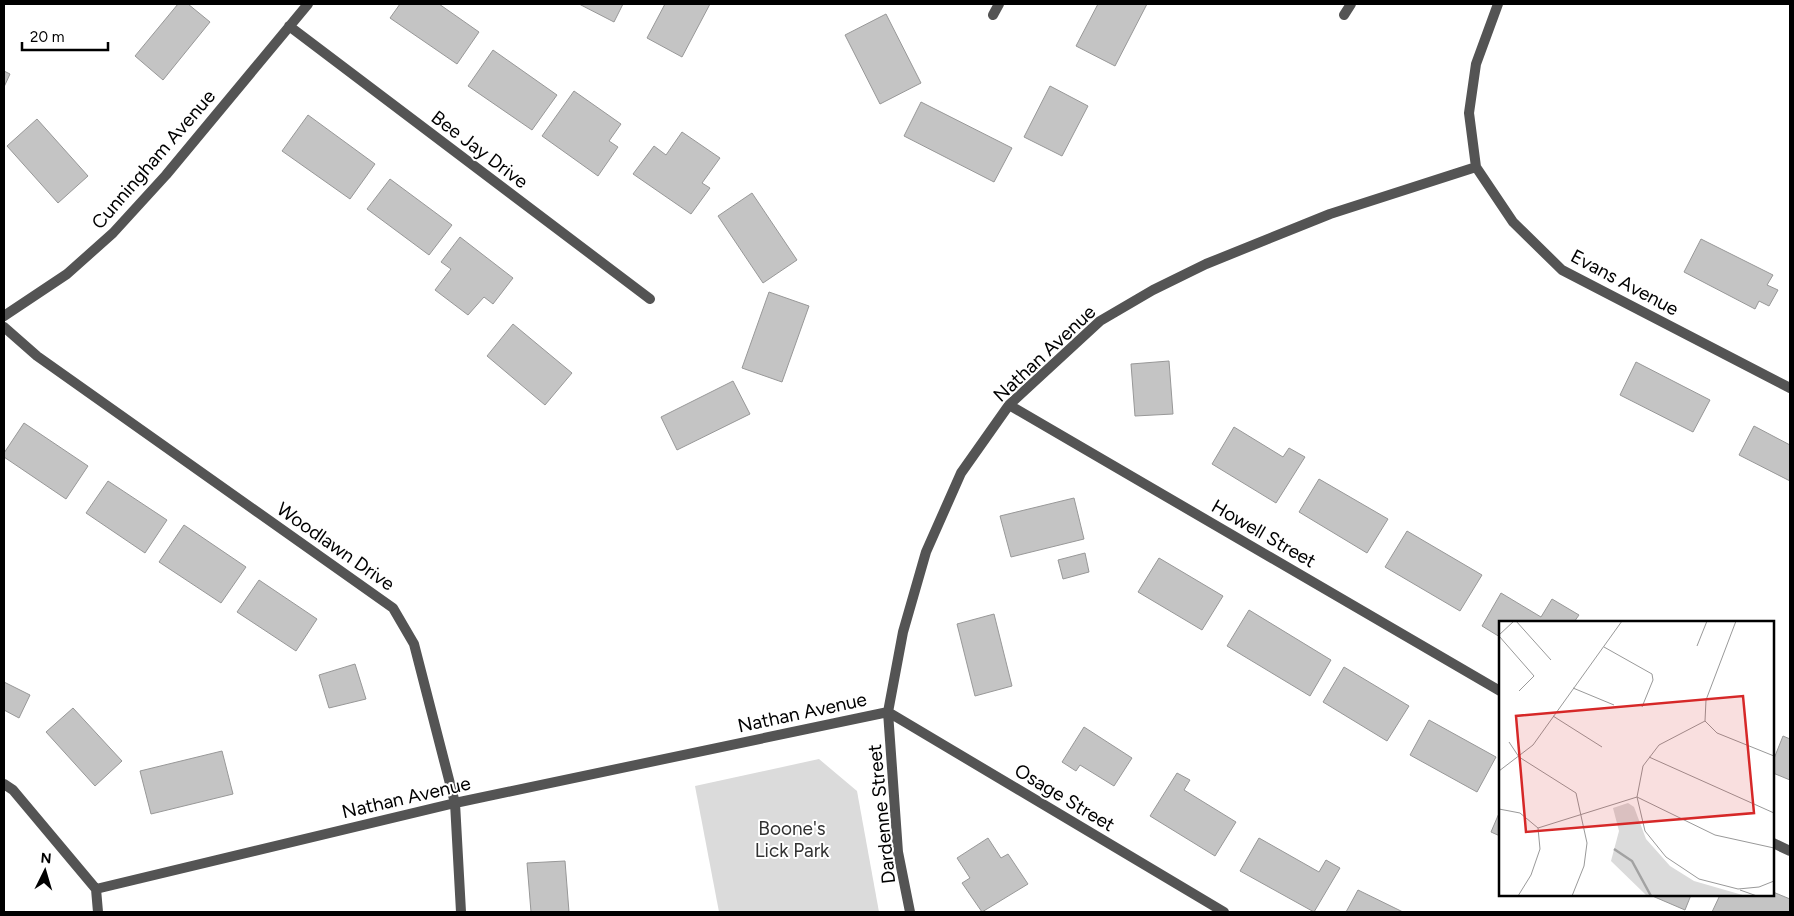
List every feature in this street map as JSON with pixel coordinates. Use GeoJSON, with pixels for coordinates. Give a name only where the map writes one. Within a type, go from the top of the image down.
{"type":"FeatureCollection","features":[{"type":"Feature","properties":{"kind":"street","name":"Cunningham Avenue"},"geometry":{"type":"LineString","coordinates":[[4,316],[67,274],[113,233],[166,175],[308,4]]}},
{"type":"Feature","properties":{"kind":"street"},"geometry":{"type":"LineString","coordinates":[[993,16],[999,4]]}},
{"type":"Feature","properties":{"kind":"street"},"geometry":{"type":"LineString","coordinates":[[1344,15],[1351,4]]}},
{"type":"Feature","properties":{"kind":"street"},"geometry":{"type":"LineString","coordinates":[[1476,167],[1469,113],[1474,74],[1498,4]]}},
{"type":"Feature","properties":{"kind":"street","name":"Bee Jay Drive"},"geometry":{"type":"LineString","coordinates":[[289,26],[650,299]]}},
{"type":"Feature","properties":{"kind":"street","name":"Evans Avenue"},"geometry":{"type":"LineString","coordinates":[[1476,167],[1513,222],[1562,270],[1790,388]]}},
{"type":"Feature","properties":{"kind":"street","name":"Nathan Avenue"},"geometry":{"type":"LineString","coordinates":[[96,888],[455,803],[888,712],[903,632],[926,552],[961,473],[1009,405],[1100,321],[1153,290],[1206,264],[1321,217],[1476,167]]}},
{"type":"Feature","properties":{"kind":"street","name":"Woodlawn Drive"},"geometry":{"type":"LineString","coordinates":[[4,326],[38,356],[393,608],[414,644],[455,803],[461,912]]}},
{"type":"Feature","properties":{"kind":"street","name":"Howell Street"},"geometry":{"type":"LineString","coordinates":[[1009,405],[1499,690]]}},
{"type":"Feature","properties":{"kind":"street","name":"Dardenne Street"},"geometry":{"type":"LineString","coordinates":[[888,712],[898,852],[910,912]]}},
{"type":"Feature","properties":{"kind":"street","name":"Osage Street"},"geometry":{"type":"LineString","coordinates":[[888,712],[1224,912]]}},
{"type":"Feature","properties":{"kind":"street"},"geometry":{"type":"LineString","coordinates":[[4,784],[13,790],[96,888],[98,912]]}},
{"type":"Feature","properties":{"kind":"street"},"geometry":{"type":"LineString","coordinates":[[1774,844],[1790,852]]}},
{"type":"Feature","properties":{"kind":"green space","name":"Boone's Lick Park"},"geometry":{"type":"Polygon","coordinates":[[[819,759],[857,791],[879,912],[719,912],[695,786],[819,759]]]}},
{"type":"Feature","properties":{"kind":"building"},"geometry":{"type":"Polygon","coordinates":[[[178,4],[188,4],[210,22],[163,80],[135,56],[178,4]]]}},
{"type":"Feature","properties":{"kind":"building"},"geometry":{"type":"Polygon","coordinates":[[[400,4],[439,4],[479,32],[457,64],[390,18],[400,4]]]}},
{"type":"Feature","properties":{"kind":"building"},"geometry":{"type":"Polygon","coordinates":[[[579,4],[623,4],[614,22],[579,4]]]}},
{"type":"Feature","properties":{"kind":"building"},"geometry":{"type":"Polygon","coordinates":[[[665,4],[710,4],[682,57],[647,38],[665,4]]]}},
{"type":"Feature","properties":{"kind":"building"},"geometry":{"type":"Polygon","coordinates":[[[1098,4],[1147,4],[1115,66],[1076,46],[1098,4]]]}},
{"type":"Feature","properties":{"kind":"building"},"geometry":{"type":"Polygon","coordinates":[[[886,14],[921,83],[880,104],[845,35],[886,14]]]}},
{"type":"Feature","properties":{"kind":"building"},"geometry":{"type":"Polygon","coordinates":[[[493,50],[557,95],[532,130],[468,86],[493,50]]]}},
{"type":"Feature","properties":{"kind":"building"},"geometry":{"type":"Polygon","coordinates":[[[4,71],[10,74],[4,87],[4,71]]]}},
{"type":"Feature","properties":{"kind":"building"},"geometry":{"type":"Polygon","coordinates":[[[1050,86],[1088,106],[1062,156],[1024,137],[1050,86]]]}},
{"type":"Feature","properties":{"kind":"building"},"geometry":{"type":"Polygon","coordinates":[[[574,91],[621,124],[609,141],[618,147],[598,176],[542,136],[574,91]]]}},
{"type":"Feature","properties":{"kind":"building"},"geometry":{"type":"Polygon","coordinates":[[[921,102],[1012,148],[994,182],[904,136],[921,102]]]}},
{"type":"Feature","properties":{"kind":"building"},"geometry":{"type":"Polygon","coordinates":[[[308,115],[375,164],[350,199],[282,151],[308,115]]]}},
{"type":"Feature","properties":{"kind":"building"},"geometry":{"type":"Polygon","coordinates":[[[37,119],[88,176],[58,203],[7,146],[37,119]]]}},
{"type":"Feature","properties":{"kind":"building"},"geometry":{"type":"Polygon","coordinates":[[[682,132],[720,158],[702,183],[710,188],[691,214],[633,174],[654,146],[666,155],[682,132]]]}},
{"type":"Feature","properties":{"kind":"building"},"geometry":{"type":"Polygon","coordinates":[[[390,179],[452,225],[429,255],[367,209],[390,179]]]}},
{"type":"Feature","properties":{"kind":"building"},"geometry":{"type":"Polygon","coordinates":[[[752,193],[797,260],[763,283],[718,216],[752,193]]]}},
{"type":"Feature","properties":{"kind":"building"},"geometry":{"type":"Polygon","coordinates":[[[460,237],[513,278],[493,304],[484,297],[468,315],[435,290],[451,269],[441,262],[460,237]]]}},
{"type":"Feature","properties":{"kind":"building"},"geometry":{"type":"Polygon","coordinates":[[[1701,239],[1773,275],[1767,285],[1778,290],[1769,306],[1759,301],[1755,309],[1684,272],[1701,239]]]}},
{"type":"Feature","properties":{"kind":"building"},"geometry":{"type":"Polygon","coordinates":[[[769,292],[809,306],[782,382],[742,368],[769,292]]]}},
{"type":"Feature","properties":{"kind":"building"},"geometry":{"type":"Polygon","coordinates":[[[513,324],[572,373],[545,405],[487,356],[513,324]]]}},
{"type":"Feature","properties":{"kind":"building"},"geometry":{"type":"Polygon","coordinates":[[[1169,361],[1173,414],[1135,416],[1131,364],[1169,361]]]}},
{"type":"Feature","properties":{"kind":"building"},"geometry":{"type":"Polygon","coordinates":[[[1636,362],[1710,400],[1693,432],[1620,395],[1636,362]]]}},
{"type":"Feature","properties":{"kind":"building"},"geometry":{"type":"Polygon","coordinates":[[[733,381],[750,414],[677,450],[661,417],[733,381]]]}},
{"type":"Feature","properties":{"kind":"building"},"geometry":{"type":"Polygon","coordinates":[[[24,423],[88,466],[66,499],[4,457],[4,453],[24,423]]]}},
{"type":"Feature","properties":{"kind":"building"},"geometry":{"type":"Polygon","coordinates":[[[1754,426],[1790,445],[1790,481],[1739,455],[1754,426]]]}},
{"type":"Feature","properties":{"kind":"building"},"geometry":{"type":"Polygon","coordinates":[[[1234,427],[1283,457],[1289,448],[1305,457],[1276,503],[1212,464],[1234,427]]]}},
{"type":"Feature","properties":{"kind":"building"},"geometry":{"type":"Polygon","coordinates":[[[1319,479],[1388,519],[1367,553],[1299,512],[1319,479]]]}},
{"type":"Feature","properties":{"kind":"building"},"geometry":{"type":"Polygon","coordinates":[[[108,481],[167,520],[145,553],[86,513],[108,481]]]}},
{"type":"Feature","properties":{"kind":"building"},"geometry":{"type":"Polygon","coordinates":[[[1074,498],[1084,539],[1011,557],[1000,516],[1074,498]]]}},
{"type":"Feature","properties":{"kind":"building"},"geometry":{"type":"Polygon","coordinates":[[[184,525],[246,567],[221,603],[159,562],[184,525]]]}},
{"type":"Feature","properties":{"kind":"building"},"geometry":{"type":"Polygon","coordinates":[[[1407,531],[1482,575],[1460,611],[1385,567],[1407,531]]]}},
{"type":"Feature","properties":{"kind":"building"},"geometry":{"type":"Polygon","coordinates":[[[1085,553],[1089,572],[1063,579],[1058,560],[1085,553]]]}},
{"type":"Feature","properties":{"kind":"building"},"geometry":{"type":"Polygon","coordinates":[[[1159,558],[1223,596],[1202,630],[1138,592],[1159,558]]]}},
{"type":"Feature","properties":{"kind":"building"},"geometry":{"type":"Polygon","coordinates":[[[259,580],[317,619],[296,651],[237,612],[259,580]]]}},
{"type":"Feature","properties":{"kind":"building"},"geometry":{"type":"Polygon","coordinates":[[[1501,593],[1541,617],[1552,599],[1579,615],[1575,621],[1499,621],[1499,636],[1482,626],[1501,593]]]}},
{"type":"Feature","properties":{"kind":"building"},"geometry":{"type":"Polygon","coordinates":[[[1249,610],[1331,660],[1310,696],[1227,646],[1249,610]]]}},
{"type":"Feature","properties":{"kind":"building"},"geometry":{"type":"Polygon","coordinates":[[[994,614],[1012,686],[975,696],[957,624],[994,614]]]}},
{"type":"Feature","properties":{"kind":"building"},"geometry":{"type":"Polygon","coordinates":[[[355,664],[366,699],[329,708],[319,675],[355,664]]]}},
{"type":"Feature","properties":{"kind":"building"},"geometry":{"type":"Polygon","coordinates":[[[1344,667],[1409,706],[1387,741],[1323,702],[1344,667]]]}},
{"type":"Feature","properties":{"kind":"building"},"geometry":{"type":"Polygon","coordinates":[[[4,682],[30,695],[19,718],[4,710],[4,682]]]}},
{"type":"Feature","properties":{"kind":"building"},"geometry":{"type":"Polygon","coordinates":[[[73,708],[122,761],[95,786],[46,732],[73,708]]]}},
{"type":"Feature","properties":{"kind":"building"},"geometry":{"type":"Polygon","coordinates":[[[1429,720],[1496,757],[1477,792],[1410,755],[1429,720]]]}},
{"type":"Feature","properties":{"kind":"building"},"geometry":{"type":"Polygon","coordinates":[[[1084,727],[1132,758],[1114,786],[1080,765],[1076,771],[1062,762],[1084,727]]]}},
{"type":"Feature","properties":{"kind":"building"},"geometry":{"type":"Polygon","coordinates":[[[1783,736],[1790,739],[1790,780],[1774,773],[1774,758],[1783,736]]]}},
{"type":"Feature","properties":{"kind":"building"},"geometry":{"type":"Polygon","coordinates":[[[222,751],[233,794],[151,814],[140,771],[222,751]]]}},
{"type":"Feature","properties":{"kind":"building"},"geometry":{"type":"Polygon","coordinates":[[[1177,773],[1190,780],[1184,790],[1236,822],[1215,856],[1150,816],[1177,773]]]}},
{"type":"Feature","properties":{"kind":"building"},"geometry":{"type":"Polygon","coordinates":[[[1499,813],[1499,836],[1491,832],[1499,813]]]}},
{"type":"Feature","properties":{"kind":"building"},"geometry":{"type":"Polygon","coordinates":[[[988,838],[1001,858],[1008,854],[1028,884],[982,912],[962,883],[970,878],[957,858],[988,838]]]}},
{"type":"Feature","properties":{"kind":"building"},"geometry":{"type":"Polygon","coordinates":[[[1259,838],[1319,872],[1326,860],[1340,868],[1314,912],[1240,871],[1259,838]]]}},
{"type":"Feature","properties":{"kind":"building"},"geometry":{"type":"Polygon","coordinates":[[[565,861],[569,912],[531,912],[527,863],[565,861]]]}},
{"type":"Feature","properties":{"kind":"building"},"geometry":{"type":"Polygon","coordinates":[[[1358,890],[1403,912],[1346,912],[1358,890]]]}},
{"type":"Feature","properties":{"kind":"building"},"geometry":{"type":"Polygon","coordinates":[[[1774,892],[1790,899],[1790,912],[1712,912],[1720,896],[1774,896],[1774,892]]]}},
{"type":"Feature","properties":{"kind":"building"},"geometry":{"type":"Polygon","coordinates":[[[1652,896],[1691,896],[1685,910],[1652,896]]]}}]}
